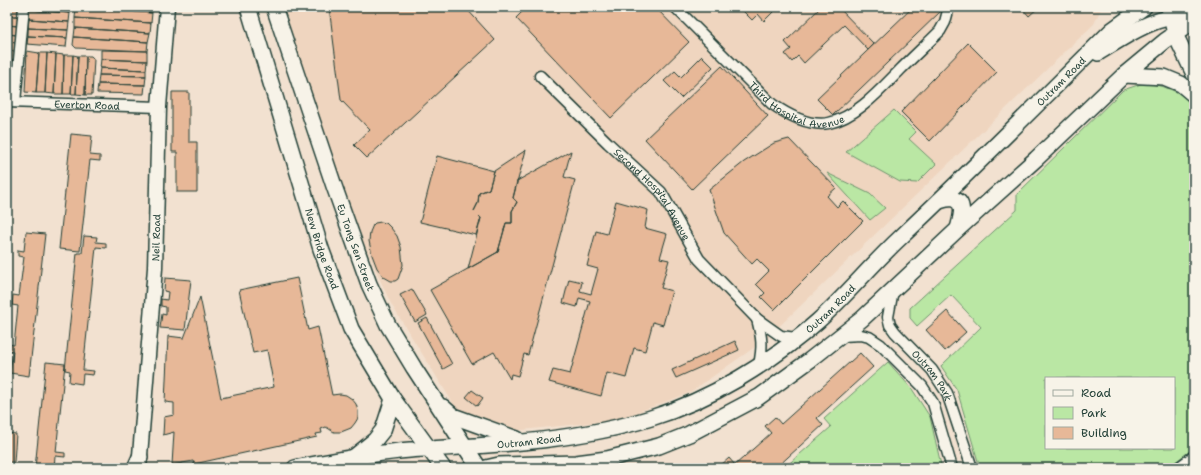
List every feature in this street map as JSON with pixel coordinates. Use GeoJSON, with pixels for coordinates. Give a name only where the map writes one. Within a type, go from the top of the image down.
{"type":"FeatureCollection","features":[{"type":"Feature","properties":{"kind":"main road","name":"Neil Road"},"geometry":{"type":"LineString","coordinates":[[138,464],[155,268],[159,107],[167,7]]}},
{"type":"Feature","properties":{"kind":"main road","name":"New Bridge Road"},"geometry":{"type":"LineString","coordinates":[[248,7],[318,242],[351,329],[393,399],[443,468]]}},
{"type":"Feature","properties":{"kind":"main road","name":"Eu Tong Sen Street"},"geometry":{"type":"LineString","coordinates":[[274,7],[334,186],[369,284],[388,325],[479,468]]}},
{"type":"Feature","properties":{"kind":"main road"},"geometry":{"type":"LineString","coordinates":[[1112,30],[1125,7]]}},
{"type":"Feature","properties":{"kind":"main road","name":"Outram Road"},"geometry":{"type":"LineString","coordinates":[[295,468],[354,457],[409,450],[429,450],[524,441],[619,427],[652,418],[692,403],[738,379],[819,320],[897,240],[940,201],[1112,30],[1144,7]]}},
{"type":"Feature","properties":{"kind":"main road"},"geometry":{"type":"LineString","coordinates":[[1170,12],[1176,34],[1194,74]]}},
{"type":"Feature","properties":{"kind":"main road"},"geometry":{"type":"LineString","coordinates":[[1081,62],[1170,12],[1194,18]]}},
{"type":"Feature","properties":{"kind":"main road","name":"Outram Road"},"geometry":{"type":"LineString","coordinates":[[486,468],[499,465],[573,465],[607,459],[659,446],[689,434],[759,397],[810,360],[862,319],[958,229],[1036,159],[1124,75],[1194,21]]}},
{"type":"Feature","properties":{"kind":"main road"},"geometry":{"type":"LineString","coordinates":[[258,42],[264,24],[273,22],[280,25]]}},
{"type":"Feature","properties":{"kind":"main road"},"geometry":{"type":"LineString","coordinates":[[1124,75],[1164,77],[1181,84],[1194,95]]}},
{"type":"Feature","properties":{"kind":"main road"},"geometry":{"type":"LineString","coordinates":[[940,201],[953,199],[959,202],[962,208],[958,229]]}},
{"type":"Feature","properties":{"kind":"main road"},"geometry":{"type":"LineString","coordinates":[[430,390],[446,410],[453,416],[505,436],[524,441]]}},
{"type":"Feature","properties":{"kind":"main road"},"geometry":{"type":"LineString","coordinates":[[354,457],[375,440],[383,430],[393,399]]}},
{"type":"Feature","properties":{"kind":"street","name":"Everton Road"},"geometry":{"type":"LineString","coordinates":[[24,7],[11,102],[159,107]]}},
{"type":"Feature","properties":{"kind":"street","name":"Third Hospital Avenue"},"geometry":{"type":"LineString","coordinates":[[676,7],[772,104],[807,122],[818,123],[829,123],[839,119],[871,100],[940,31],[945,22],[949,7]]}},
{"type":"Feature","properties":{"kind":"street","name":"Second Hospital Avenue"},"geometry":{"type":"LineString","coordinates":[[540,76],[660,192],[699,259],[757,319],[781,336],[796,338]]}},
{"type":"Feature","properties":{"kind":"street","name":"Outram Park"},"geometry":{"type":"LineString","coordinates":[[893,290],[888,316],[890,325],[894,332],[932,370],[947,393],[972,468]]}},
{"type":"Feature","properties":{"kind":"street"},"geometry":{"type":"LineString","coordinates":[[757,319],[762,348],[759,365]]}},
{"type":"Feature","properties":{"kind":"street","name":"Outram Park"},"geometry":{"type":"LineString","coordinates":[[840,336],[861,335],[869,337],[881,345],[922,386],[933,403],[952,468]]}},
{"type":"Feature","properties":{"kind":"street"},"geometry":{"type":"LineString","coordinates":[[1178,468],[1194,456]]}},
{"type":"Feature","properties":{"kind":"shaded area"},"geometry":{"type":"Polygon","coordinates":[[[283,7],[1102,7],[1094,24],[765,340],[689,393],[617,420],[473,435],[391,304],[356,227],[283,7]]]}},
{"type":"Feature","properties":{"kind":"green space"},"geometry":{"type":"Polygon","coordinates":[[[1144,83],[1157,85],[1184,96],[1194,106],[1194,448],[1167,468],[980,468],[957,390],[941,366],[981,327],[951,295],[917,326],[910,318],[910,308],[1017,210],[1017,194],[1123,90],[1144,83]]]}},
{"type":"Feature","properties":{"kind":"green space"},"geometry":{"type":"Polygon","coordinates":[[[894,110],[916,132],[909,139],[936,164],[917,183],[900,182],[846,152],[894,110]]]}},
{"type":"Feature","properties":{"kind":"green space"},"geometry":{"type":"Polygon","coordinates":[[[827,173],[870,194],[885,208],[870,220],[827,173]]]}},
{"type":"Feature","properties":{"kind":"green space"},"geometry":{"type":"Polygon","coordinates":[[[888,362],[912,389],[930,417],[941,465],[937,468],[784,468],[831,427],[824,419],[888,362]]]}},
{"type":"Feature","properties":{"kind":"building"},"geometry":{"type":"Polygon","coordinates":[[[29,7],[69,7],[70,13],[29,10],[29,7]]]}},
{"type":"Feature","properties":{"kind":"building"},"geometry":{"type":"Polygon","coordinates":[[[76,7],[152,13],[151,23],[75,18],[76,7]]]}},
{"type":"Feature","properties":{"kind":"building"},"geometry":{"type":"Polygon","coordinates":[[[76,7],[152,7],[152,13],[76,7]]]}},
{"type":"Feature","properties":{"kind":"building"},"geometry":{"type":"Polygon","coordinates":[[[329,7],[465,7],[495,40],[367,158],[354,145],[370,130],[341,100],[329,7]]]}},
{"type":"Feature","properties":{"kind":"building"},"geometry":{"type":"Polygon","coordinates":[[[527,7],[655,7],[689,42],[611,118],[516,18],[527,7]]]}},
{"type":"Feature","properties":{"kind":"building"},"geometry":{"type":"Polygon","coordinates":[[[748,7],[778,7],[764,21],[758,14],[752,20],[743,11],[748,7]]]}},
{"type":"Feature","properties":{"kind":"building"},"geometry":{"type":"Polygon","coordinates":[[[821,7],[838,7],[874,44],[868,50],[844,25],[804,63],[798,56],[792,62],[785,54],[791,49],[785,42],[821,7]]]}},
{"type":"Feature","properties":{"kind":"building"},"geometry":{"type":"Polygon","coordinates":[[[913,7],[938,7],[941,11],[833,115],[817,99],[913,7]]]}},
{"type":"Feature","properties":{"kind":"building"},"geometry":{"type":"Polygon","coordinates":[[[1021,7],[1039,7],[1029,16],[1021,7]]]}},
{"type":"Feature","properties":{"kind":"building"},"geometry":{"type":"Polygon","coordinates":[[[7,8],[19,9],[18,16],[7,16],[7,8]]]}},
{"type":"Feature","properties":{"kind":"building"},"geometry":{"type":"Polygon","coordinates":[[[29,10],[70,13],[69,22],[29,19],[29,10]]]}},
{"type":"Feature","properties":{"kind":"building"},"geometry":{"type":"Polygon","coordinates":[[[7,16],[18,16],[18,26],[7,25],[7,16]]]}},
{"type":"Feature","properties":{"kind":"building"},"geometry":{"type":"Polygon","coordinates":[[[75,18],[151,23],[150,33],[75,28],[75,18]]]}},
{"type":"Feature","properties":{"kind":"building"},"geometry":{"type":"Polygon","coordinates":[[[29,19],[69,22],[68,30],[28,28],[29,19]]]}},
{"type":"Feature","properties":{"kind":"building"},"geometry":{"type":"Polygon","coordinates":[[[7,25],[18,26],[17,35],[7,34],[7,25]]]}},
{"type":"Feature","properties":{"kind":"building"},"geometry":{"type":"Polygon","coordinates":[[[28,28],[68,30],[67,38],[28,36],[28,28]]]}},
{"type":"Feature","properties":{"kind":"building"},"geometry":{"type":"Polygon","coordinates":[[[75,28],[150,33],[148,42],[74,37],[75,28]]]}},
{"type":"Feature","properties":{"kind":"building"},"geometry":{"type":"Polygon","coordinates":[[[7,34],[17,35],[17,43],[7,42],[7,34]]]}},
{"type":"Feature","properties":{"kind":"building"},"geometry":{"type":"Polygon","coordinates":[[[28,36],[67,38],[66,47],[27,44],[28,36]]]}},
{"type":"Feature","properties":{"kind":"building"},"geometry":{"type":"Polygon","coordinates":[[[74,37],[148,42],[147,51],[76,48],[73,45],[74,37]]]}},
{"type":"Feature","properties":{"kind":"building"},"geometry":{"type":"Polygon","coordinates":[[[7,42],[17,43],[16,51],[7,51],[7,42]]]}},
{"type":"Feature","properties":{"kind":"building"},"geometry":{"type":"Polygon","coordinates":[[[968,43],[997,72],[930,141],[901,112],[968,43]]]}},
{"type":"Feature","properties":{"kind":"building"},"geometry":{"type":"Polygon","coordinates":[[[101,50],[147,51],[147,61],[101,59],[101,50]]]}},
{"type":"Feature","properties":{"kind":"building"},"geometry":{"type":"Polygon","coordinates":[[[7,51],[16,51],[15,60],[7,60],[7,51]]]}},
{"type":"Feature","properties":{"kind":"building"},"geometry":{"type":"Polygon","coordinates":[[[27,51],[39,53],[36,93],[25,92],[27,51]]]}},
{"type":"Feature","properties":{"kind":"building"},"geometry":{"type":"Polygon","coordinates":[[[39,53],[47,53],[45,93],[36,93],[39,53]]]}},
{"type":"Feature","properties":{"kind":"building"},"geometry":{"type":"Polygon","coordinates":[[[47,53],[56,54],[54,94],[45,93],[47,53]]]}},
{"type":"Feature","properties":{"kind":"building"},"geometry":{"type":"Polygon","coordinates":[[[56,54],[64,55],[63,94],[54,94],[56,54]]]}},
{"type":"Feature","properties":{"kind":"building"},"geometry":{"type":"Polygon","coordinates":[[[64,55],[73,55],[71,94],[63,94],[64,55]]]}},
{"type":"Feature","properties":{"kind":"building"},"geometry":{"type":"Polygon","coordinates":[[[73,55],[78,56],[76,94],[71,94],[73,55]]]}},
{"type":"Feature","properties":{"kind":"building"},"geometry":{"type":"Polygon","coordinates":[[[78,56],[86,56],[85,95],[76,94],[78,56]]]}},
{"type":"Feature","properties":{"kind":"building"},"geometry":{"type":"Polygon","coordinates":[[[86,56],[91,56],[94,59],[92,95],[85,95],[86,56]]]}},
{"type":"Feature","properties":{"kind":"building"},"geometry":{"type":"Polygon","coordinates":[[[702,56],[713,67],[681,98],[664,81],[675,71],[681,77],[702,56]]]}},
{"type":"Feature","properties":{"kind":"building"},"geometry":{"type":"Polygon","coordinates":[[[101,59],[147,61],[146,70],[100,68],[101,59]]]}},
{"type":"Feature","properties":{"kind":"building"},"geometry":{"type":"Polygon","coordinates":[[[7,60],[15,60],[15,69],[7,68],[7,60]]]}},
{"type":"Feature","properties":{"kind":"building"},"geometry":{"type":"Polygon","coordinates":[[[722,66],[768,116],[692,189],[645,139],[722,66]]]}},
{"type":"Feature","properties":{"kind":"building"},"geometry":{"type":"Polygon","coordinates":[[[7,68],[15,69],[14,83],[7,82],[7,68]]]}},
{"type":"Feature","properties":{"kind":"building"},"geometry":{"type":"Polygon","coordinates":[[[100,68],[146,70],[146,76],[99,75],[100,68]]]}},
{"type":"Feature","properties":{"kind":"building"},"geometry":{"type":"Polygon","coordinates":[[[99,75],[146,76],[145,85],[98,84],[99,75]]]}},
{"type":"Feature","properties":{"kind":"building"},"geometry":{"type":"Polygon","coordinates":[[[7,82],[14,83],[13,91],[9,94],[7,94],[7,82]]]}},
{"type":"Feature","properties":{"kind":"building"},"geometry":{"type":"Polygon","coordinates":[[[98,84],[145,85],[144,94],[97,93],[98,84]]]}},
{"type":"Feature","properties":{"kind":"building"},"geometry":{"type":"Polygon","coordinates":[[[172,92],[189,92],[189,142],[197,142],[197,192],[177,192],[177,152],[172,152],[172,92]]]}},
{"type":"Feature","properties":{"kind":"building"},"geometry":{"type":"Polygon","coordinates":[[[7,126],[10,126],[7,151],[7,126]]]}},
{"type":"Feature","properties":{"kind":"building"},"geometry":{"type":"Polygon","coordinates":[[[71,134],[92,136],[90,155],[100,156],[100,161],[90,160],[80,251],[59,249],[71,134]]]}},
{"type":"Feature","properties":{"kind":"building"},"geometry":{"type":"Polygon","coordinates":[[[789,139],[836,188],[827,196],[837,207],[843,201],[863,221],[774,310],[761,297],[765,293],[756,284],[769,271],[757,259],[752,264],[724,233],[709,190],[744,162],[774,143],[789,139]]]}},
{"type":"Feature","properties":{"kind":"building"},"geometry":{"type":"Polygon","coordinates":[[[526,150],[513,198],[517,202],[512,211],[512,223],[506,223],[498,252],[468,269],[481,218],[474,211],[478,203],[479,193],[489,189],[494,171],[526,150]]]}},
{"type":"Feature","properties":{"kind":"building"},"geometry":{"type":"Polygon","coordinates":[[[571,151],[564,177],[575,180],[528,355],[524,354],[518,376],[511,374],[510,379],[494,352],[472,364],[430,290],[498,252],[506,223],[512,223],[512,211],[517,202],[513,198],[517,181],[571,151]]]}},
{"type":"Feature","properties":{"kind":"building"},"geometry":{"type":"Polygon","coordinates":[[[437,156],[494,171],[489,189],[479,193],[478,203],[474,211],[481,218],[476,235],[420,222],[437,156]]]}},
{"type":"Feature","properties":{"kind":"building"},"geometry":{"type":"Polygon","coordinates":[[[616,201],[648,210],[645,228],[667,234],[660,258],[669,260],[661,288],[672,291],[663,325],[653,322],[645,351],[634,348],[626,378],[607,373],[601,396],[549,382],[553,370],[570,374],[590,301],[579,298],[577,307],[563,303],[569,279],[582,282],[580,291],[591,294],[598,269],[587,266],[596,231],[607,234],[616,201]]]}},
{"type":"Feature","properties":{"kind":"building"},"geometry":{"type":"Polygon","coordinates":[[[375,223],[386,223],[391,228],[397,236],[401,247],[403,265],[398,279],[395,281],[391,281],[384,277],[377,268],[372,255],[369,241],[370,232],[375,223]]]}},
{"type":"Feature","properties":{"kind":"building"},"geometry":{"type":"Polygon","coordinates":[[[26,232],[45,234],[29,376],[10,373],[13,351],[7,350],[7,344],[14,345],[18,306],[12,305],[13,295],[19,296],[24,257],[18,256],[18,250],[24,251],[26,232]]]}},
{"type":"Feature","properties":{"kind":"building"},"geometry":{"type":"Polygon","coordinates":[[[84,236],[97,237],[96,242],[106,243],[106,248],[96,247],[83,370],[94,371],[93,375],[83,374],[82,384],[69,382],[70,371],[65,370],[77,253],[82,253],[84,236]]]}},
{"type":"Feature","properties":{"kind":"building"},"geometry":{"type":"Polygon","coordinates":[[[165,278],[191,280],[185,330],[160,328],[162,314],[166,315],[166,307],[161,306],[161,299],[167,300],[168,292],[164,291],[165,278]]]}},
{"type":"Feature","properties":{"kind":"building"},"geometry":{"type":"Polygon","coordinates":[[[297,278],[308,330],[318,327],[332,395],[346,395],[352,399],[356,404],[358,411],[358,418],[355,423],[351,428],[341,432],[334,432],[326,427],[321,429],[322,433],[316,434],[317,437],[194,464],[193,461],[172,465],[174,432],[163,435],[164,417],[174,415],[174,403],[165,402],[168,336],[184,338],[200,297],[221,398],[274,387],[267,350],[253,353],[239,290],[297,278]]]}},
{"type":"Feature","properties":{"kind":"building"},"geometry":{"type":"Polygon","coordinates":[[[412,289],[427,315],[415,322],[400,295],[412,289]]]}},
{"type":"Feature","properties":{"kind":"building"},"geometry":{"type":"Polygon","coordinates":[[[947,311],[966,332],[945,351],[926,330],[947,311]]]}},
{"type":"Feature","properties":{"kind":"building"},"geometry":{"type":"Polygon","coordinates":[[[427,318],[452,364],[443,369],[418,323],[427,318]]]}},
{"type":"Feature","properties":{"kind":"building"},"geometry":{"type":"Polygon","coordinates":[[[735,341],[739,350],[676,378],[672,370],[735,341]]]}},
{"type":"Feature","properties":{"kind":"building"},"geometry":{"type":"Polygon","coordinates":[[[860,353],[873,367],[817,418],[823,425],[776,468],[722,468],[720,466],[729,458],[735,465],[771,433],[765,426],[775,417],[781,424],[860,353]]]}},
{"type":"Feature","properties":{"kind":"building"},"geometry":{"type":"Polygon","coordinates":[[[46,362],[65,364],[56,452],[65,453],[65,457],[55,456],[54,468],[35,468],[46,362]]]}},
{"type":"Feature","properties":{"kind":"building"},"geometry":{"type":"Polygon","coordinates":[[[472,390],[483,398],[477,406],[466,397],[472,390]]]}},
{"type":"Feature","properties":{"kind":"building"},"geometry":{"type":"Polygon","coordinates":[[[7,433],[16,434],[14,462],[8,462],[8,468],[7,433]]]}}]}
